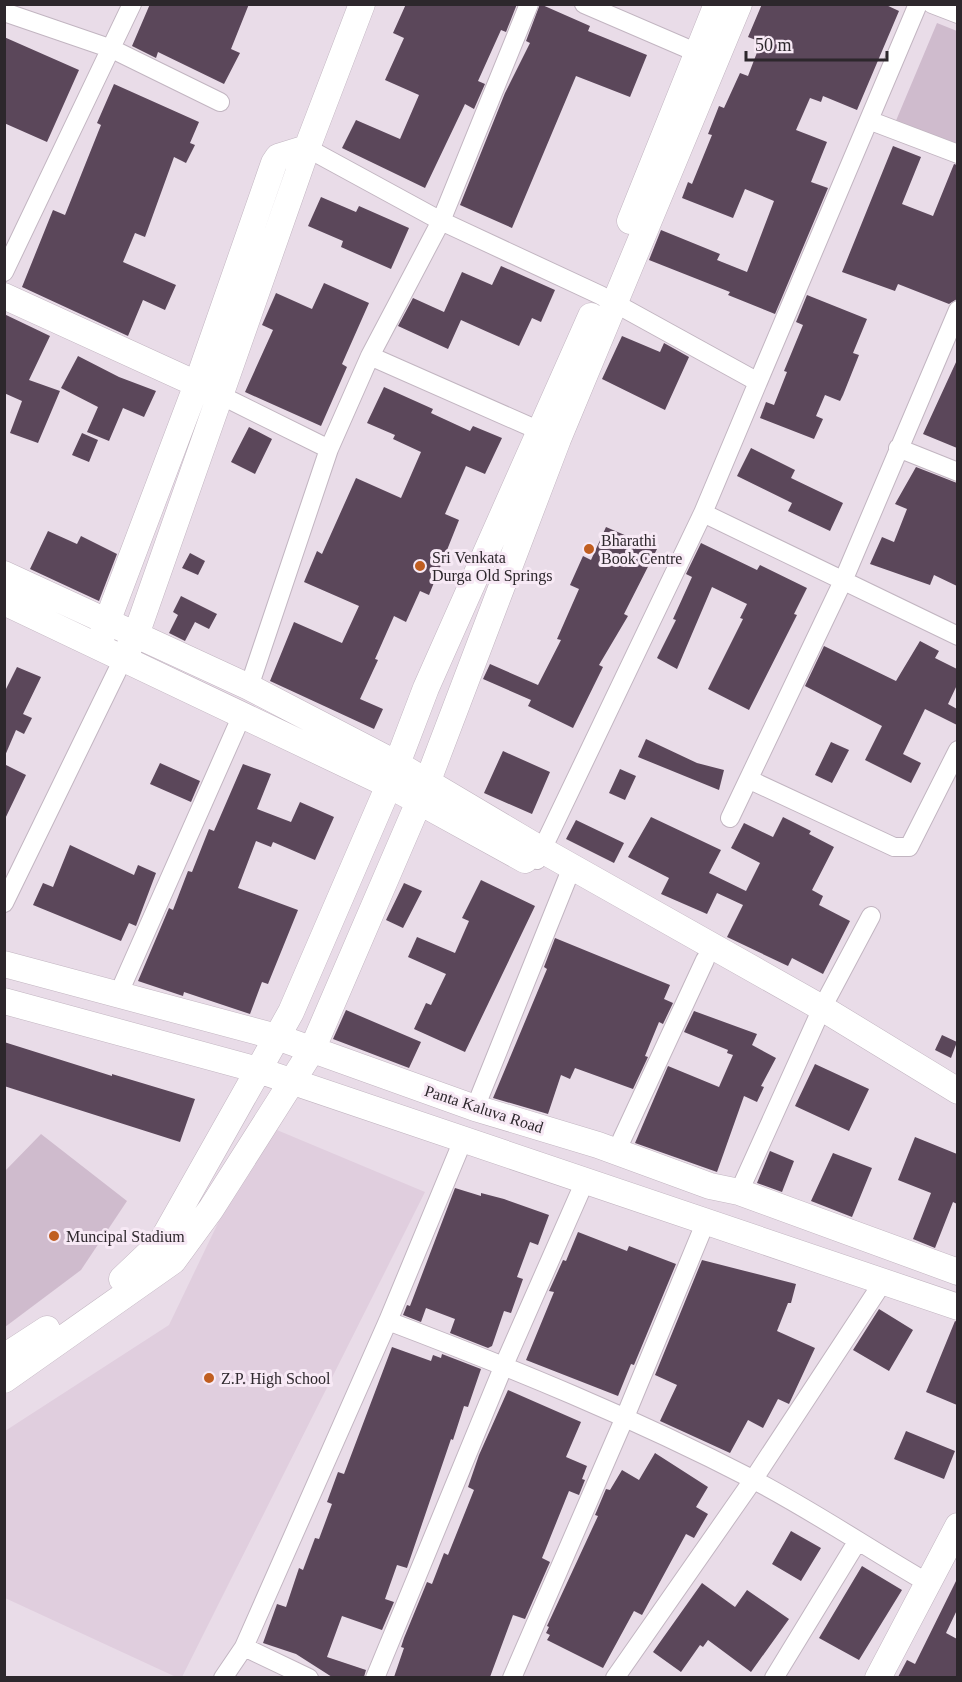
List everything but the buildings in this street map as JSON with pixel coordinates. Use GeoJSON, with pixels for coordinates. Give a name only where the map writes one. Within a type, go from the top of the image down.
{"type":"FeatureCollection","features":[{"type":"Feature","properties":{"kind":"street"},"geometry":{"type":"LineString","coordinates":[[4,272],[132,4]]}},
{"type":"Feature","properties":{"kind":"street"},"geometry":{"type":"LineString","coordinates":[[4,903],[136,635],[307,148],[362,4]]}},
{"type":"Feature","properties":{"kind":"street"},"geometry":{"type":"LineString","coordinates":[[249,687],[329,449],[370,357],[441,221],[529,4]]}},
{"type":"Feature","properties":{"kind":"street"},"geometry":{"type":"LineString","coordinates":[[584,4],[706,56]]}},
{"type":"Feature","properties":{"kind":"street"},"geometry":{"type":"LineString","coordinates":[[4,1357],[130,1274],[162,1241],[277,1037],[306,979],[393,774],[426,688],[549,435],[608,300],[706,56],[717,4]]}},
{"type":"Feature","properties":{"kind":"street"},"geometry":{"type":"LineString","coordinates":[[706,56],[739,4]]}},
{"type":"Feature","properties":{"kind":"street"},"geometry":{"type":"LineString","coordinates":[[538,857],[703,513],[871,121],[918,4]]}},
{"type":"Feature","properties":{"kind":"street"},"geometry":{"type":"LineString","coordinates":[[932,4],[957,14]]}},
{"type":"Feature","properties":{"kind":"street"},"geometry":{"type":"LineString","coordinates":[[4,12],[111,50],[220,102]]}},
{"type":"Feature","properties":{"kind":"street"},"geometry":{"type":"LineString","coordinates":[[871,121],[957,154]]}},
{"type":"Feature","properties":{"kind":"street"},"geometry":{"type":"LineString","coordinates":[[97,647],[197,384],[278,157],[307,148],[441,221],[608,300],[758,382]]}},
{"type":"Feature","properties":{"kind":"street"},"geometry":{"type":"LineString","coordinates":[[4,296],[197,384],[329,449]]}},
{"type":"Feature","properties":{"kind":"street"},"geometry":{"type":"LineString","coordinates":[[730,818],[843,580],[957,310]]}},
{"type":"Feature","properties":{"kind":"street"},"geometry":{"type":"LineString","coordinates":[[370,357],[549,435]]}},
{"type":"Feature","properties":{"kind":"street"},"geometry":{"type":"LineString","coordinates":[[4,1380],[172,1261],[212,1209],[312,1050],[423,792],[549,435]]}},
{"type":"Feature","properties":{"kind":"street"},"geometry":{"type":"LineString","coordinates":[[898,448],[957,472]]}},
{"type":"Feature","properties":{"kind":"street"},"geometry":{"type":"LineString","coordinates":[[703,513],[957,636]]}},
{"type":"Feature","properties":{"kind":"street"},"geometry":{"type":"LineString","coordinates":[[4,574],[249,687],[423,792],[957,1091]]}},
{"type":"Feature","properties":{"kind":"street"},"geometry":{"type":"LineString","coordinates":[[4,602],[242,715],[393,774]]}},
{"type":"Feature","properties":{"kind":"street"},"geometry":{"type":"LineString","coordinates":[[118,995],[242,715]]}},
{"type":"Feature","properties":{"kind":"street"},"geometry":{"type":"LineString","coordinates":[[750,780],[894,847],[909,847],[957,750]]}},
{"type":"Feature","properties":{"kind":"street"},"geometry":{"type":"LineString","coordinates":[[569,875],[705,960],[819,1015],[957,1111]]}},
{"type":"Feature","properties":{"kind":"street"},"geometry":{"type":"LineString","coordinates":[[475,1108],[569,875]]}},
{"type":"Feature","properties":{"kind":"street"},"geometry":{"type":"LineString","coordinates":[[739,1192],[819,1015],[871,916]]}},
{"type":"Feature","properties":{"kind":"street"},"geometry":{"type":"LineString","coordinates":[[616,1152],[705,960]]}},
{"type":"Feature","properties":{"kind":"street","name":"Panta Kaluva Road"},"geometry":{"type":"LineString","coordinates":[[4,964],[277,1037],[475,1108],[616,1152],[710,1186],[739,1192],[957,1272]]}},
{"type":"Feature","properties":{"kind":"street"},"geometry":{"type":"LineString","coordinates":[[4,1001],[258,1070],[957,1307]]}},
{"type":"Feature","properties":{"kind":"street"},"geometry":{"type":"LineString","coordinates":[[223,1677],[244,1647],[388,1321],[463,1140]]}},
{"type":"Feature","properties":{"kind":"street"},"geometry":{"type":"LineString","coordinates":[[375,1677],[504,1365],[585,1181]]}},
{"type":"Feature","properties":{"kind":"street"},"geometry":{"type":"LineString","coordinates":[[512,1677],[625,1417],[706,1221]]}},
{"type":"Feature","properties":{"kind":"street"},"geometry":{"type":"LineString","coordinates":[[615,1677],[753,1480],[883,1282]]}},
{"type":"Feature","properties":{"kind":"street"},"geometry":{"type":"LineString","coordinates":[[388,1321],[504,1365],[625,1417],[753,1480],[928,1583]]}},
{"type":"Feature","properties":{"kind":"street"},"geometry":{"type":"LineString","coordinates":[[878,1677],[957,1526]]}},
{"type":"Feature","properties":{"kind":"street"},"geometry":{"type":"LineString","coordinates":[[774,1677],[857,1542]]}},
{"type":"Feature","properties":{"kind":"street"},"geometry":{"type":"LineString","coordinates":[[896,1677],[957,1554]]}},
{"type":"Feature","properties":{"kind":"street"},"geometry":{"type":"LineString","coordinates":[[244,1647],[309,1677]]}},
{"type":"Feature","properties":{"kind":"shaded area"},"geometry":{"type":"Polygon","coordinates":[[[937,23],[957,31],[957,147],[895,123],[937,23]]]}},
{"type":"Feature","properties":{"kind":"shaded area","name":"Z.P. High School"},"geometry":{"type":"Polygon","coordinates":[[[265,1125],[425,1192],[182,1677],[176,1677],[5,1598],[5,1431],[169,1325],[265,1125]]]}},
{"type":"Feature","properties":{"kind":"shaded area","name":"Muncipal Stadium"},"geometry":{"type":"Polygon","coordinates":[[[41,1134],[127,1201],[81,1270],[5,1327],[5,1171],[41,1134]]]}},
{"type":"Feature","properties":{"kind":"place","name":"Bharathi Book Centre"},"geometry":{"type":"Point","coordinates":[589,549]}},
{"type":"Feature","properties":{"kind":"place","name":"Sri Venkata Durga Old Springs"},"geometry":{"type":"Point","coordinates":[420,566]}},
{"type":"Feature","properties":{"kind":"place","name":"Muncipal Stadium"},"geometry":{"type":"Point","coordinates":[54,1236]}},
{"type":"Feature","properties":{"kind":"place","name":"Z.P. High School"},"geometry":{"type":"Point","coordinates":[209,1378]}}]}
